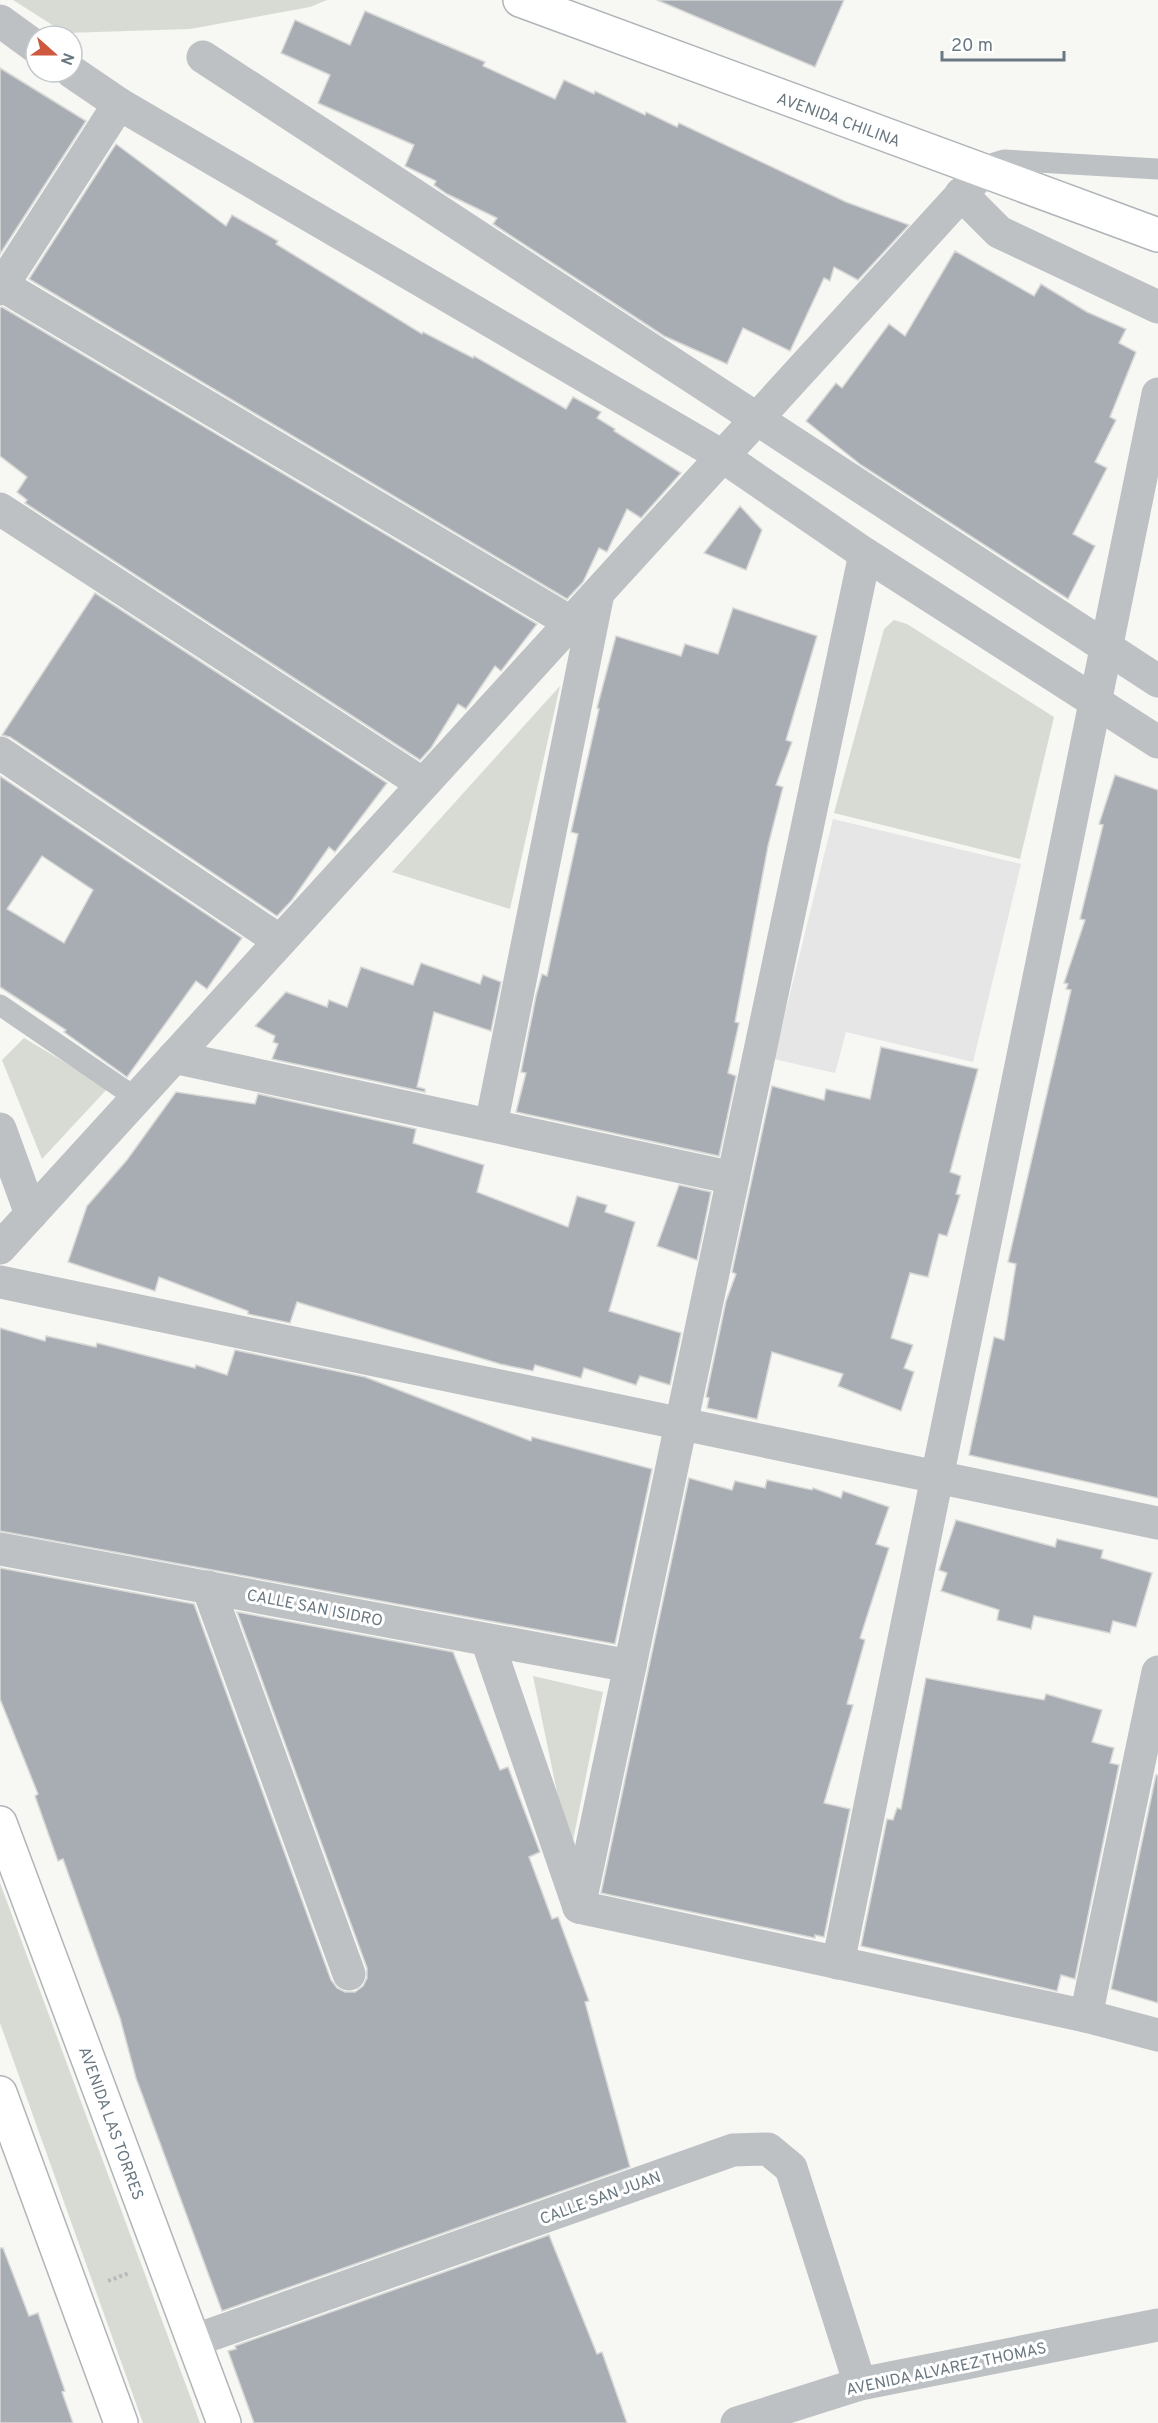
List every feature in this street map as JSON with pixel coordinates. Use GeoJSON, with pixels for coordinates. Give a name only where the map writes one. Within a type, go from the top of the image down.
{"type":"FeatureCollection","features":[{"type":"Feature","properties":{"kind":"street","name":"AVENIDA CHILINA"},"geometry":{"type":"LineString","coordinates":[[520,0],[971,183],[1158,235]]}},
{"type":"Feature","properties":{"kind":"street"},"geometry":{"type":"LineString","coordinates":[[0,21],[24,38]]}},
{"type":"Feature","properties":{"kind":"street"},"geometry":{"type":"LineString","coordinates":[[204,57],[1158,681]]}},
{"type":"Feature","properties":{"kind":"street"},"geometry":{"type":"LineString","coordinates":[[84,80],[119,104],[722,456],[865,554],[1158,742]]}},
{"type":"Feature","properties":{"kind":"street"},"geometry":{"type":"LineString","coordinates":[[119,104],[1,286],[570,622]]}},
{"type":"Feature","properties":{"kind":"street"},"geometry":{"type":"LineString","coordinates":[[0,1248],[971,183],[999,232],[1158,307]]}},
{"type":"Feature","properties":{"kind":"street"},"geometry":{"type":"LineString","coordinates":[[838,1963],[1158,394]]}},
{"type":"Feature","properties":{"kind":"street"},"geometry":{"type":"LineString","coordinates":[[0,509],[423,783]]}},
{"type":"Feature","properties":{"kind":"street"},"geometry":{"type":"LineString","coordinates":[[579,1907],[865,554]]}},
{"type":"Feature","properties":{"kind":"street"},"geometry":{"type":"LineString","coordinates":[[491,1125],[598,591]]}},
{"type":"Feature","properties":{"kind":"street"},"geometry":{"type":"LineString","coordinates":[[0,753],[280,941]]}},
{"type":"Feature","properties":{"kind":"street"},"geometry":{"type":"LineString","coordinates":[[174,1057],[733,1178]]}},
{"type":"Feature","properties":{"kind":"street"},"geometry":{"type":"LineString","coordinates":[[0,1129],[31,1214]]}},
{"type":"Feature","properties":{"kind":"street"},"geometry":{"type":"LineString","coordinates":[[0,1282],[1158,1523]]}},
{"type":"Feature","properties":{"kind":"street","name":"CALLE SAN ISIDRO"},"geometry":{"type":"LineString","coordinates":[[0,1549],[630,1666]]}},
{"type":"Feature","properties":{"kind":"street"},"geometry":{"type":"LineString","coordinates":[[208,1587],[349,1974]]}},
{"type":"Feature","properties":{"kind":"street"},"geometry":{"type":"LineString","coordinates":[[487,1640],[579,1907]]}},
{"type":"Feature","properties":{"kind":"street"},"geometry":{"type":"LineString","coordinates":[[1086,2016],[1158,1672]]}},
{"type":"Feature","properties":{"kind":"street","name":"AVENIDA LAS TORRES"},"geometry":{"type":"LineString","coordinates":[[0,1823],[224,2423]]}},
{"type":"Feature","properties":{"kind":"street"},"geometry":{"type":"LineString","coordinates":[[579,1907],[1086,2016],[1158,2035]]}},
{"type":"Feature","properties":{"kind":"street"},"geometry":{"type":"LineString","coordinates":[[0,2092],[121,2423]]}},
{"type":"Feature","properties":{"kind":"street","name":"CALLE SAN JUAN"},"geometry":{"type":"LineString","coordinates":[[193,2342],[734,2150],[768,2149],[791,2168],[860,2384]]}},
{"type":"Feature","properties":{"kind":"street","name":"AVENIDA ALVAREZ THOMAS"},"geometry":{"type":"LineString","coordinates":[[737,2423],[783,2416],[860,2384],[1158,2325]]}},
{"type":"Feature","properties":{"kind":"lane"},"geometry":{"type":"LineString","coordinates":[[971,183],[994,163],[1004,160],[1158,170]]}},
{"type":"Feature","properties":{"kind":"lane"},"geometry":{"type":"LineString","coordinates":[[0,1005],[136,1098]]}},
{"type":"Feature","properties":{"kind":"shaded area"},"geometry":{"type":"Polygon","coordinates":[[[13,0],[327,0],[310,7],[190,29],[84,32],[84,24],[51,24],[13,0]]]}},
{"type":"Feature","properties":{"kind":"shaded area"},"geometry":{"type":"Polygon","coordinates":[[[894,620],[907,624],[1054,717],[1020,859],[834,813],[884,629],[894,620]]]}},
{"type":"Feature","properties":{"kind":"shaded area"},"geometry":{"type":"Polygon","coordinates":[[[560,686],[510,909],[392,872],[560,686]]]}},
{"type":"Feature","properties":{"kind":"shaded area"},"geometry":{"type":"Polygon","coordinates":[[[833,819],[1021,864],[973,1062],[846,1032],[835,1073],[774,1059],[833,819]]]}},
{"type":"Feature","properties":{"kind":"shaded area"},"geometry":{"type":"Polygon","coordinates":[[[24,1038],[108,1088],[42,1159],[2,1060],[24,1038]]]}},
{"type":"Feature","properties":{"kind":"shaded area"},"geometry":{"type":"Polygon","coordinates":[[[533,1676],[603,1692],[570,1855],[533,1676]]]}},
{"type":"Feature","properties":{"kind":"shaded area"},"geometry":{"type":"Polygon","coordinates":[[[0,1883],[200,2423],[143,2423],[0,2023],[0,1883]]]}},
{"type":"Feature","properties":{"kind":"building"},"geometry":{"type":"Polygon","coordinates":[[[657,0],[844,0],[815,67],[657,0]]]}},
{"type":"Feature","properties":{"kind":"building"},"geometry":{"type":"Polygon","coordinates":[[[365,11],[485,62],[483,66],[555,99],[564,80],[594,94],[595,91],[645,115],[646,112],[677,127],[679,123],[846,202],[909,225],[858,280],[834,267],[830,281],[824,278],[790,351],[743,328],[727,364],[664,336],[493,224],[497,218],[447,194],[434,185],[436,181],[405,166],[414,145],[318,103],[330,75],[281,53],[295,20],[350,45],[365,11]]]}},
{"type":"Feature","properties":{"kind":"building"},"geometry":{"type":"Polygon","coordinates":[[[0,68],[86,121],[0,254],[0,68]]]}},
{"type":"Feature","properties":{"kind":"building"},"geometry":{"type":"Polygon","coordinates":[[[116,144],[226,226],[232,215],[278,241],[276,244],[422,334],[423,332],[473,358],[474,356],[566,409],[573,397],[601,412],[597,418],[615,429],[614,431],[681,473],[641,518],[627,509],[607,552],[599,548],[583,582],[567,599],[29,279],[116,144]]]}},
{"type":"Feature","properties":{"kind":"building"},"geometry":{"type":"Polygon","coordinates":[[[955,251],[1034,296],[1041,284],[1087,312],[1126,329],[1119,343],[1136,352],[1110,417],[1116,420],[1095,462],[1107,468],[1073,534],[1095,546],[1068,599],[861,465],[806,421],[836,383],[842,388],[889,324],[905,336],[955,251]]]}},
{"type":"Feature","properties":{"kind":"building"},"geometry":{"type":"Polygon","coordinates":[[[2,307],[537,624],[501,671],[495,666],[466,709],[458,704],[431,748],[420,760],[25,503],[27,500],[17,492],[27,477],[0,456],[0,308],[2,307]]]}},
{"type":"Feature","properties":{"kind":"building"},"geometry":{"type":"Polygon","coordinates":[[[740,506],[762,530],[746,570],[704,553],[740,506]]]}},
{"type":"Feature","properties":{"kind":"building"},"geometry":{"type":"Polygon","coordinates":[[[95,593],[387,783],[335,852],[329,847],[292,900],[277,916],[10,737],[2,735],[95,593]]]}},
{"type":"Feature","properties":{"kind":"building"},"geometry":{"type":"Polygon","coordinates":[[[733,608],[817,636],[786,740],[792,742],[776,785],[783,787],[768,846],[735,1022],[739,1023],[728,1073],[736,1076],[719,1156],[516,1112],[526,1073],[521,1072],[536,996],[542,974],[547,976],[578,834],[571,832],[599,709],[597,708],[616,636],[681,656],[685,644],[718,654],[733,608]]]}},
{"type":"Feature","properties":{"kind":"building"},"geometry":{"type":"Polygon","coordinates":[[[1115,775],[1158,790],[1158,1498],[969,1455],[994,1337],[1004,1340],[1016,1264],[1008,1262],[1071,990],[1066,989],[1068,984],[1064,983],[1085,920],[1080,919],[1103,825],[1099,824],[1115,775]]]}},
{"type":"Feature","properties":{"kind":"building"},"geometry":{"type":"Polygon","coordinates":[[[0,776],[242,938],[207,989],[196,981],[127,1077],[64,1032],[66,1030],[0,987],[0,776]],[[42,856],[7,909],[64,943],[93,890],[42,856]]]}},
{"type":"Feature","properties":{"kind":"building"},"geometry":{"type":"Polygon","coordinates":[[[421,963],[480,984],[483,975],[501,982],[491,1031],[434,1012],[417,1087],[425,1089],[425,1092],[272,1059],[278,1044],[273,1042],[275,1036],[255,1026],[286,992],[327,1007],[329,1000],[347,1007],[361,967],[413,985],[421,963]]]}},
{"type":"Feature","properties":{"kind":"building"},"geometry":{"type":"Polygon","coordinates":[[[881,1047],[978,1069],[950,1172],[961,1176],[956,1194],[960,1195],[947,1236],[939,1234],[928,1277],[910,1273],[891,1338],[913,1345],[904,1368],[914,1372],[901,1411],[838,1386],[843,1374],[772,1352],[757,1419],[707,1408],[709,1398],[706,1397],[726,1301],[736,1274],[732,1272],[772,1086],[824,1100],[826,1089],[870,1099],[881,1047]]]}},
{"type":"Feature","properties":{"kind":"building"},"geometry":{"type":"Polygon","coordinates":[[[176,1092],[255,1104],[258,1094],[416,1129],[413,1143],[484,1165],[477,1192],[568,1227],[577,1196],[607,1205],[605,1212],[635,1222],[609,1311],[681,1333],[670,1385],[640,1376],[636,1385],[584,1368],[581,1378],[535,1365],[533,1371],[500,1364],[297,1302],[290,1323],[248,1314],[248,1311],[159,1277],[155,1291],[68,1262],[87,1206],[127,1160],[176,1092]]]}},
{"type":"Feature","properties":{"kind":"building"},"geometry":{"type":"Polygon","coordinates":[[[679,1185],[711,1192],[697,1260],[657,1246],[679,1185]]]}},
{"type":"Feature","properties":{"kind":"building"},"geometry":{"type":"Polygon","coordinates":[[[0,1328],[45,1341],[46,1336],[96,1347],[97,1343],[195,1368],[196,1365],[227,1375],[235,1350],[365,1377],[531,1441],[532,1437],[652,1469],[615,1644],[0,1531],[0,1328]]]}},
{"type":"Feature","properties":{"kind":"building"},"geometry":{"type":"Polygon","coordinates":[[[689,1478],[732,1490],[735,1481],[765,1488],[767,1480],[812,1490],[813,1488],[841,1498],[843,1491],[889,1507],[876,1544],[889,1548],[860,1638],[865,1640],[847,1704],[853,1705],[824,1803],[850,1809],[824,1937],[815,1935],[815,1938],[601,1893],[689,1478]]]}},
{"type":"Feature","properties":{"kind":"building"},"geometry":{"type":"Polygon","coordinates":[[[956,1520],[1055,1547],[1057,1539],[1103,1550],[1101,1558],[1152,1573],[1136,1627],[1113,1621],[1110,1633],[1034,1616],[1031,1629],[997,1620],[999,1610],[941,1591],[947,1573],[939,1570],[956,1520]]]}},
{"type":"Feature","properties":{"kind":"building"},"geometry":{"type":"Polygon","coordinates":[[[0,1568],[194,1604],[331,1980],[337,1988],[345,1992],[355,1992],[363,1986],[367,1978],[367,1968],[237,1612],[453,1652],[500,1770],[508,1767],[540,1852],[529,1857],[552,1919],[558,1917],[589,2001],[585,2002],[630,2167],[222,2311],[136,2078],[120,2018],[63,1859],[58,1861],[35,1796],[38,1794],[0,1699],[0,1568]]]}},
{"type":"Feature","properties":{"kind":"building"},"geometry":{"type":"Polygon","coordinates":[[[926,1678],[1044,1700],[1046,1694],[1102,1710],[1092,1742],[1114,1748],[1110,1763],[1119,1765],[1075,1979],[1061,1975],[1057,1991],[861,1946],[887,1819],[893,1820],[897,1808],[901,1809],[926,1678]]]}},
{"type":"Feature","properties":{"kind":"building"},"geometry":{"type":"Polygon","coordinates":[[[1156,1775],[1158,1775],[1158,2003],[1111,1989],[1156,1775]]]}},
{"type":"Feature","properties":{"kind":"building"},"geometry":{"type":"Polygon","coordinates":[[[549,2235],[597,2354],[602,2352],[627,2423],[254,2423],[228,2351],[236,2349],[235,2346],[549,2235]]]}},
{"type":"Feature","properties":{"kind":"building"},"geometry":{"type":"Polygon","coordinates":[[[0,2248],[3,2248],[29,2316],[38,2313],[65,2391],[62,2392],[73,2423],[0,2423],[0,2248]]]}}]}
